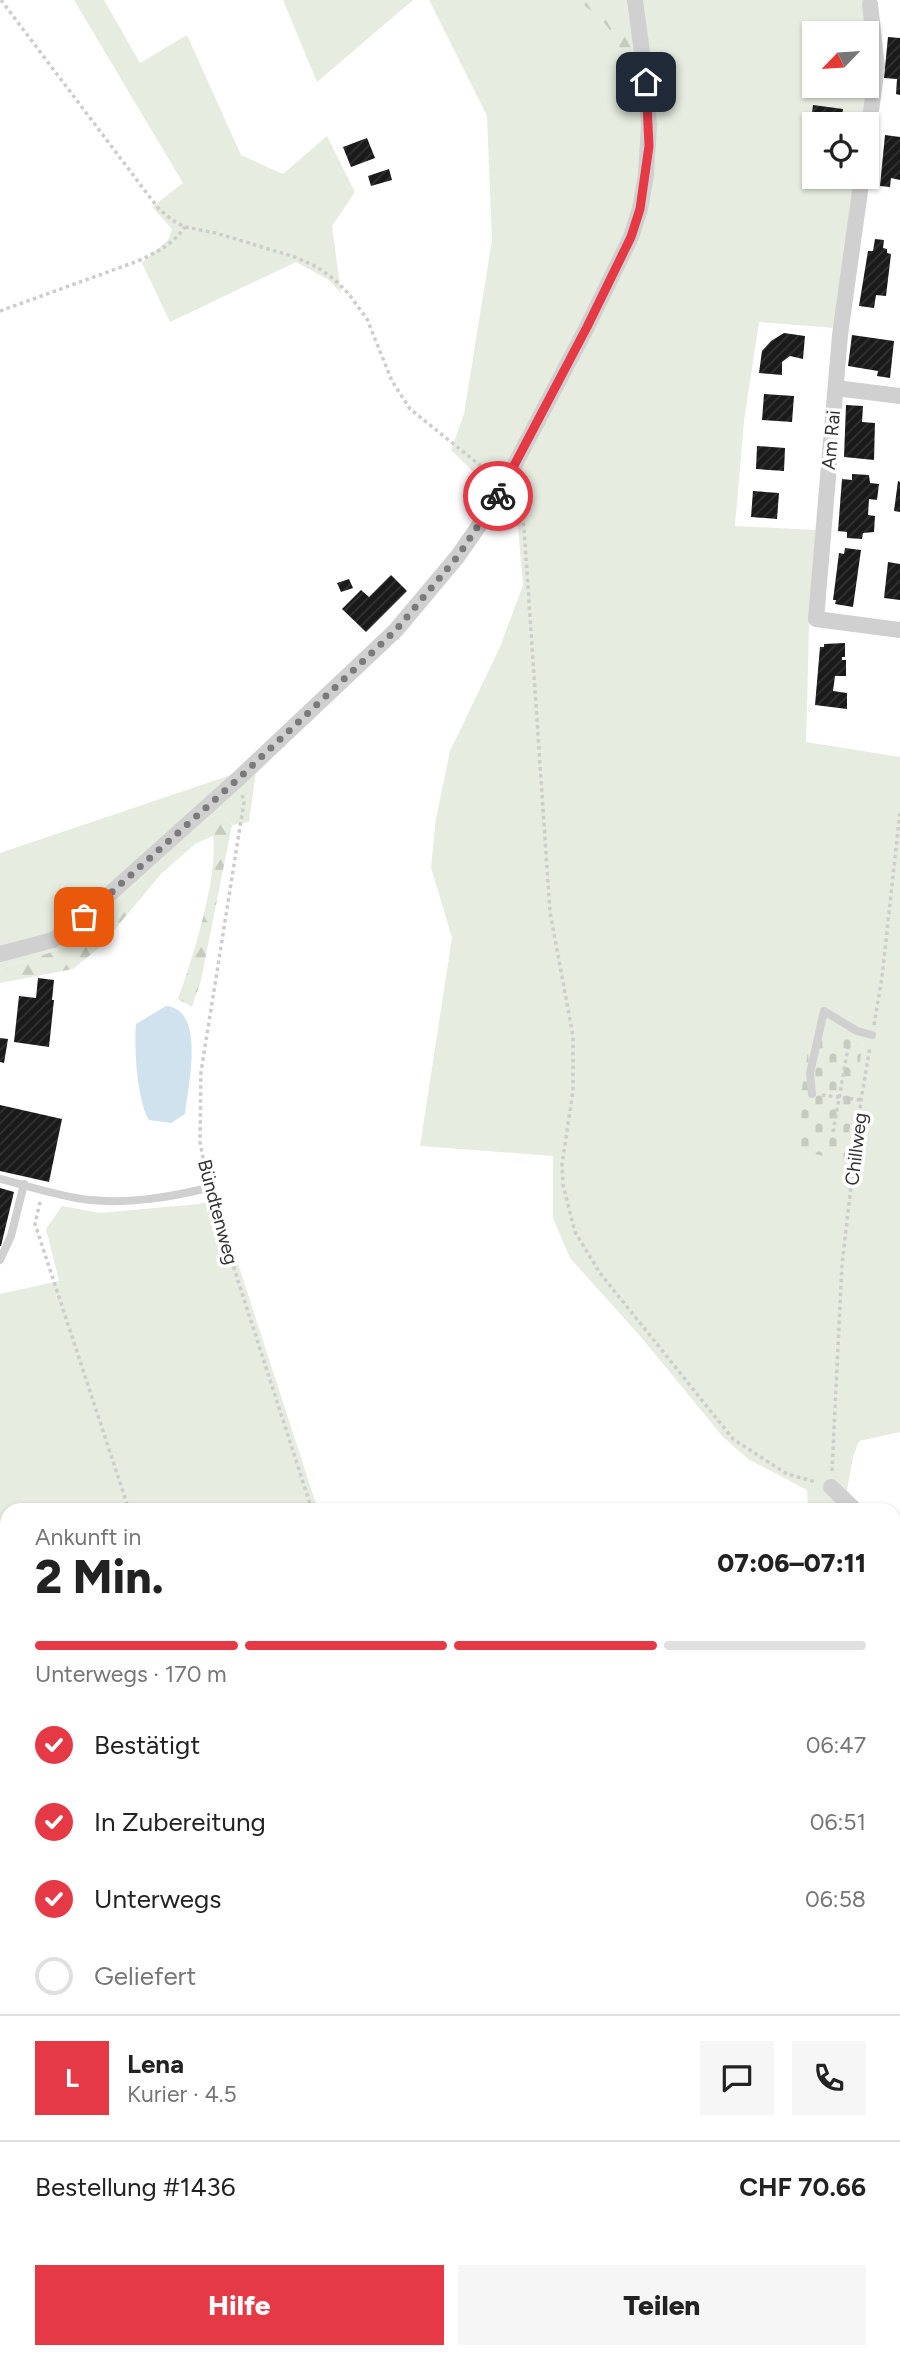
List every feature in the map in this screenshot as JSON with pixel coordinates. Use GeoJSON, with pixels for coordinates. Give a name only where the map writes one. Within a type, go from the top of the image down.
{"type":"FeatureCollection","features":[{"type":"Feature","properties":{"kind":"street"},"geometry":{"type":"LineString","coordinates":[[0,954],[53,940],[84,917],[238,779],[396,630],[458,556],[494,504],[592,316],[631,237],[640,209],[646,175],[649,125],[635,0]]}},
{"type":"Feature","properties":{"kind":"street"},"geometry":{"type":"LineString","coordinates":[[870,4],[877,67],[871,112]]}},
{"type":"Feature","properties":{"kind":"street","name":"Am Rai"},"geometry":{"type":"LineString","coordinates":[[860,189],[840,335],[816,619],[900,630]]}},
{"type":"Feature","properties":{"kind":"street"},"geometry":{"type":"LineString","coordinates":[[836,388],[900,396]]}},
{"type":"Feature","properties":{"kind":"street"},"geometry":{"type":"LineString","coordinates":[[831,1487],[848,1503]]}},
{"type":"Feature","properties":{"kind":"lane"},"geometry":{"type":"LineString","coordinates":[[812,1094],[810,1073],[824,1011],[857,1031],[872,1035]]}},
{"type":"Feature","properties":{"kind":"lane"},"geometry":{"type":"LineString","coordinates":[[0,1179],[89,1200],[133,1201],[208,1188]]}},
{"type":"Feature","properties":{"kind":"lane"},"geometry":{"type":"LineString","coordinates":[[1,1255],[11,1236],[24,1184]]}},
{"type":"Feature","properties":{"kind":"path"},"geometry":{"type":"LineString","coordinates":[[1,0],[145,194],[172,220],[186,227],[216,233],[295,257],[334,279],[353,299],[367,320],[392,381],[410,409],[482,466],[516,500],[524,528],[550,912],[555,952],[573,1036],[573,1091],[562,1164],[563,1185],[575,1232],[600,1273],[733,1439],[787,1474],[831,1487]]}},
{"type":"Feature","properties":{"kind":"path"},"geometry":{"type":"LineString","coordinates":[[0,312],[138,261],[176,240],[186,227]]}},
{"type":"Feature","properties":{"kind":"path","name":"Bündtenweg"},"geometry":{"type":"LineString","coordinates":[[238,779],[244,802],[201,1072],[201,1142],[208,1188],[310,1503]]}},
{"type":"Feature","properties":{"kind":"path","name":"Chillweg"},"geometry":{"type":"LineString","coordinates":[[831,1487],[842,1264],[861,1100],[882,977],[900,812]]}},
{"type":"Feature","properties":{"kind":"path"},"geometry":{"type":"LineString","coordinates":[[833,1132],[848,1048]]}},
{"type":"Feature","properties":{"kind":"path"},"geometry":{"type":"LineString","coordinates":[[812,1094],[861,1100]]}},
{"type":"Feature","properties":{"kind":"path"},"geometry":{"type":"LineString","coordinates":[[43,1189],[36,1224],[127,1503]]}},
{"type":"Feature","properties":{"kind":"green space"},"geometry":{"type":"Polygon","coordinates":[[[74,0],[104,0],[140,63],[187,35],[241,155],[283,174],[327,136],[355,192],[332,226],[341,293],[329,280],[296,262],[170,322],[142,263],[168,240],[172,229],[152,207],[183,183],[74,0]]]}},
{"type":"Feature","properties":{"kind":"green space"},"geometry":{"type":"Polygon","coordinates":[[[283,0],[413,0],[317,82],[283,0]]]}},
{"type":"Feature","properties":{"kind":"green space"},"geometry":{"type":"Polygon","coordinates":[[[429,0],[864,0],[866,21],[802,21],[802,98],[868,98],[866,112],[802,112],[802,189],[855,189],[835,328],[759,322],[744,421],[735,526],[817,530],[809,627],[806,742],[900,757],[900,1432],[859,1441],[847,1490],[857,1503],[808,1503],[807,1490],[748,1459],[723,1437],[641,1337],[570,1258],[553,1218],[553,1156],[420,1146],[452,938],[431,867],[436,819],[450,751],[500,647],[523,585],[518,528],[511,513],[492,490],[451,450],[464,414],[492,240],[487,116],[429,0]],[[811,1034],[853,1096],[863,1042],[811,1034]]]}},
{"type":"Feature","properties":{"kind":"green space"},"geometry":{"type":"Polygon","coordinates":[[[577,0],[593,1],[616,12],[628,32],[635,72],[625,68],[609,29],[577,0]]]}},
{"type":"Feature","properties":{"kind":"green space"},"geometry":{"type":"Polygon","coordinates":[[[256,771],[249,822],[232,825],[220,813],[198,823],[136,883],[92,933],[58,950],[0,969],[0,853],[231,775],[256,771]]]}},
{"type":"Feature","properties":{"kind":"green space"},"geometry":{"type":"Polygon","coordinates":[[[220,813],[232,825],[201,980],[192,1007],[178,999],[197,941],[208,895],[214,853],[213,836],[195,844],[161,874],[99,948],[73,969],[0,983],[0,969],[58,950],[92,933],[136,883],[198,823],[220,813]]]}},
{"type":"Feature","properties":{"kind":"green space"},"geometry":{"type":"Polygon","coordinates":[[[811,1033],[863,1041],[845,1159],[792,1151],[811,1033]]]}},
{"type":"Feature","properties":{"kind":"green space"},"geometry":{"type":"Polygon","coordinates":[[[217,1199],[316,1503],[0,1503],[0,1294],[59,1281],[46,1229],[62,1206],[100,1213],[199,1204],[217,1199]]]}},
{"type":"Feature","properties":{"kind":"water"},"geometry":{"type":"Polygon","coordinates":[[[166,1006],[178,1010],[186,1020],[192,1051],[185,1114],[171,1123],[149,1120],[137,1074],[136,1024],[166,1006]]]}},
{"type":"Feature","properties":{"kind":"building"},"geometry":{"type":"Polygon","coordinates":[[[888,37],[900,38],[900,95],[896,94],[897,79],[884,78],[888,37]]]}},
{"type":"Feature","properties":{"kind":"building"},"geometry":{"type":"Polygon","coordinates":[[[813,105],[843,109],[843,112],[812,112],[813,105]]]}},
{"type":"Feature","properties":{"kind":"building"},"geometry":{"type":"Polygon","coordinates":[[[885,135],[900,137],[900,180],[891,178],[890,187],[880,186],[885,135]]]}},
{"type":"Feature","properties":{"kind":"building"},"geometry":{"type":"Polygon","coordinates":[[[367,138],[375,158],[351,167],[343,147],[367,138]]]}},
{"type":"Feature","properties":{"kind":"building"},"geometry":{"type":"Polygon","coordinates":[[[389,169],[392,180],[371,186],[368,176],[389,169]]]}},
{"type":"Feature","properties":{"kind":"building"},"geometry":{"type":"Polygon","coordinates":[[[875,239],[884,240],[883,248],[891,254],[886,296],[876,295],[874,308],[859,306],[868,251],[873,251],[875,239]]]}},
{"type":"Feature","properties":{"kind":"building"},"geometry":{"type":"Polygon","coordinates":[[[784,333],[805,336],[803,359],[790,356],[782,362],[782,375],[759,373],[762,351],[784,333]]]}},
{"type":"Feature","properties":{"kind":"building"},"geometry":{"type":"Polygon","coordinates":[[[852,335],[894,341],[890,378],[877,376],[878,371],[848,366],[852,335]]]}},
{"type":"Feature","properties":{"kind":"building"},"geometry":{"type":"Polygon","coordinates":[[[764,394],[794,396],[792,422],[762,420],[764,394]]]}},
{"type":"Feature","properties":{"kind":"building"},"geometry":{"type":"Polygon","coordinates":[[[846,405],[863,406],[862,422],[875,423],[874,460],[844,457],[846,405]]]}},
{"type":"Feature","properties":{"kind":"building"},"geometry":{"type":"Polygon","coordinates":[[[757,446],[785,448],[784,471],[756,469],[757,446]]]}},
{"type":"Feature","properties":{"kind":"building"},"geometry":{"type":"Polygon","coordinates":[[[852,474],[869,475],[870,483],[879,484],[877,500],[869,499],[868,515],[875,516],[874,532],[863,533],[862,539],[847,538],[847,532],[838,531],[842,479],[852,480],[852,474]]]}},
{"type":"Feature","properties":{"kind":"building"},"geometry":{"type":"Polygon","coordinates":[[[898,481],[900,482],[900,512],[894,511],[898,481]]]}},
{"type":"Feature","properties":{"kind":"building"},"geometry":{"type":"Polygon","coordinates":[[[753,491],[779,493],[777,519],[751,517],[753,491]]]}},
{"type":"Feature","properties":{"kind":"building"},"geometry":{"type":"Polygon","coordinates":[[[845,548],[861,550],[853,607],[835,604],[836,600],[833,600],[839,553],[844,554],[845,548]]]}},
{"type":"Feature","properties":{"kind":"building"},"geometry":{"type":"Polygon","coordinates":[[[888,562],[900,564],[900,600],[884,598],[888,562]]]}},
{"type":"Feature","properties":{"kind":"building"},"geometry":{"type":"Polygon","coordinates":[[[391,575],[407,591],[366,632],[342,609],[361,590],[369,597],[391,575]]]}},
{"type":"Feature","properties":{"kind":"building"},"geometry":{"type":"Polygon","coordinates":[[[349,579],[353,588],[341,592],[337,583],[349,579]]]}},
{"type":"Feature","properties":{"kind":"building"},"geometry":{"type":"Polygon","coordinates":[[[845,643],[845,657],[842,657],[842,660],[846,660],[846,676],[835,676],[833,691],[847,693],[847,709],[815,705],[820,647],[824,647],[824,644],[845,643]]]}},
{"type":"Feature","properties":{"kind":"building"},"geometry":{"type":"Polygon","coordinates":[[[38,978],[54,980],[49,1047],[14,1042],[19,996],[36,998],[38,978]]]}},
{"type":"Feature","properties":{"kind":"building"},"geometry":{"type":"Polygon","coordinates":[[[0,1038],[8,1039],[4,1063],[0,1062],[0,1038]]]}},
{"type":"Feature","properties":{"kind":"building"},"geometry":{"type":"Polygon","coordinates":[[[0,1105],[62,1119],[49,1182],[0,1171],[0,1105]]]}},
{"type":"Feature","properties":{"kind":"building"},"geometry":{"type":"Polygon","coordinates":[[[0,1188],[14,1192],[1,1246],[0,1246],[0,1188]]]}},
{"type":"Feature","properties":{"kind":"way so far"},"geometry":{"type":"LineString","coordinates":[[84,917],[238,779],[396,630],[458,556],[498,496]]}},
{"type":"Feature","properties":{"kind":"route"},"geometry":{"type":"LineString","coordinates":[[498,496],[631,237],[640,209],[649,146],[646,82]]}}]}
